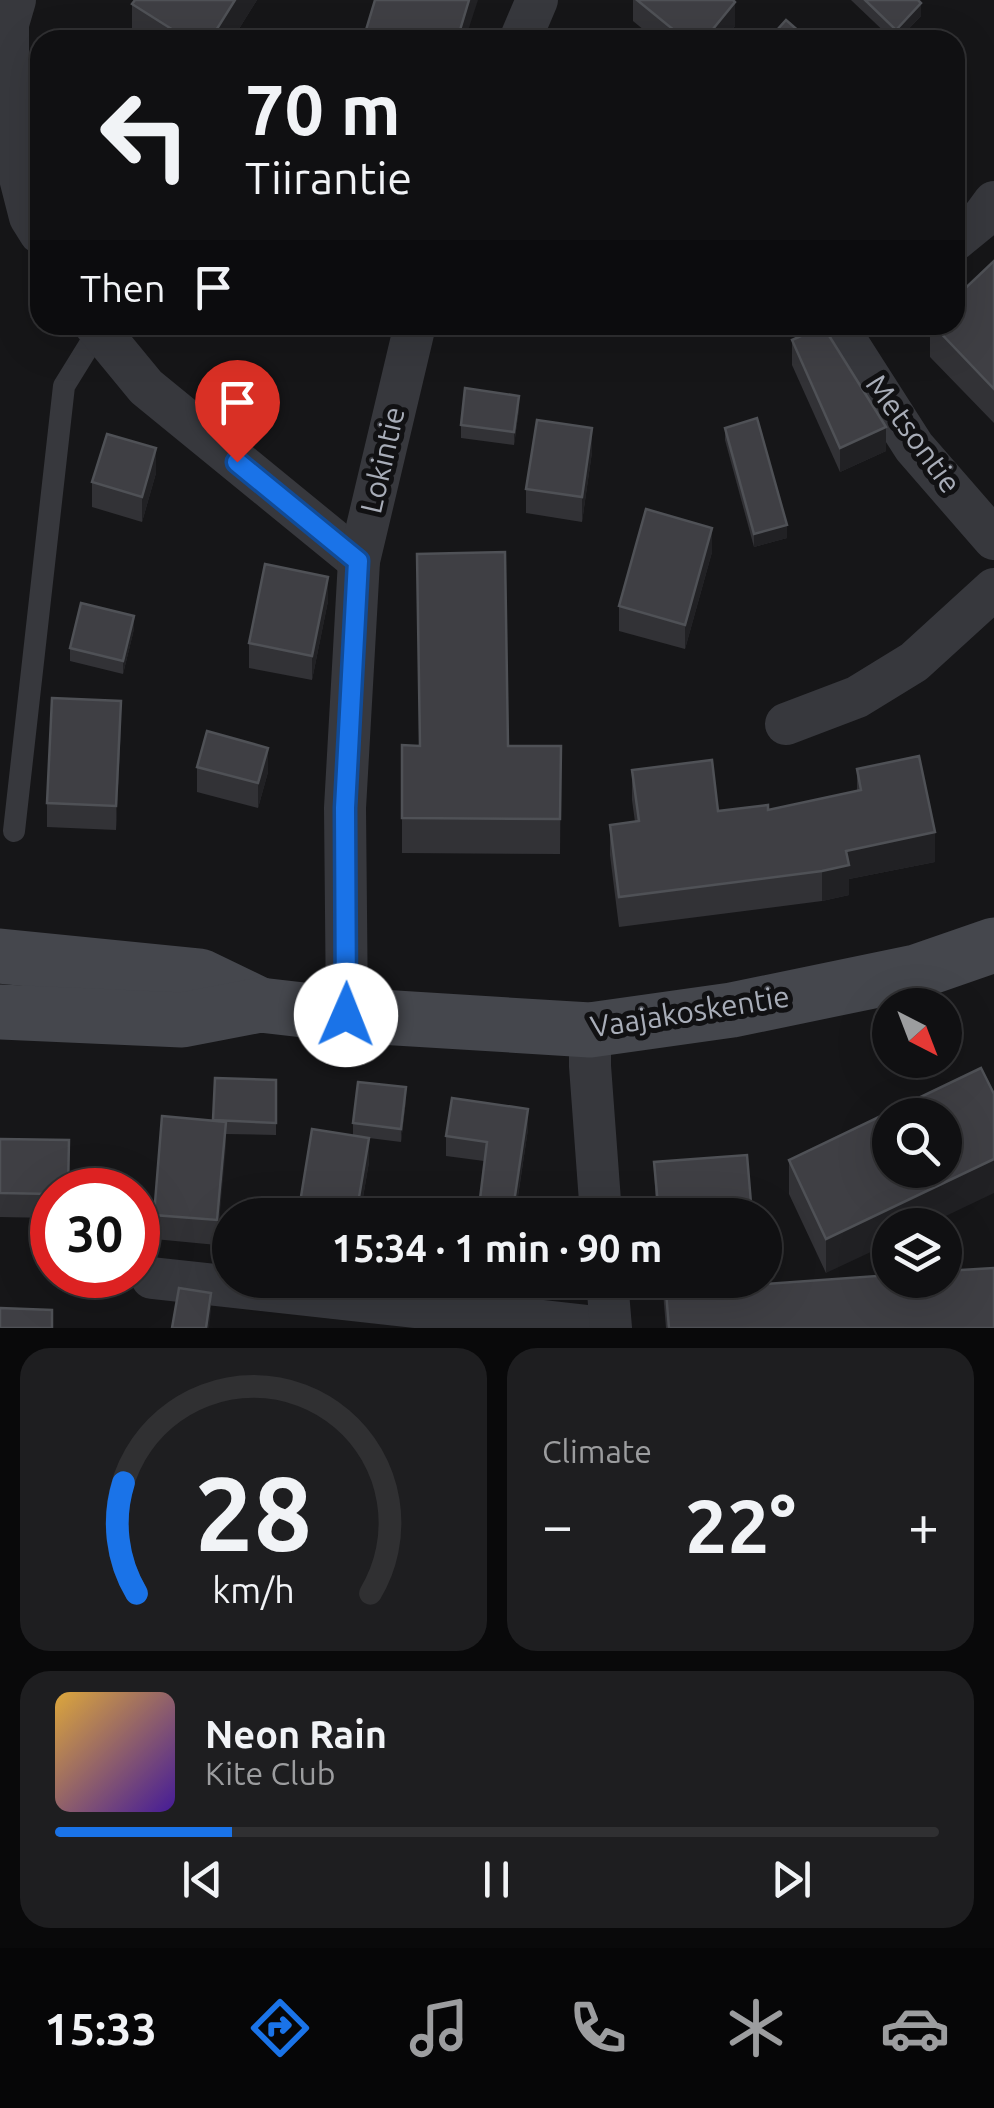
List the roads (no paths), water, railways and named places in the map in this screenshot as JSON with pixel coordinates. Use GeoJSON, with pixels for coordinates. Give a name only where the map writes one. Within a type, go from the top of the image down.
{"type":"FeatureCollection","features":[{"type":"Feature","properties":{"kind":"main road","name":"Vaajakoskentie"},"geometry":{"type":"LineString","coordinates":[[0,956],[200,976],[260,1004],[346,1015],[590,1030],[732,1010],[916,972],[994,945]]}},
{"type":"Feature","properties":{"kind":"main road","name":"Vaajakoskentie"},"geometry":{"type":"LineString","coordinates":[[0,1012],[182,1020],[260,1004]]}},
{"type":"Feature","properties":{"kind":"street"},"geometry":{"type":"LineString","coordinates":[[15,0],[8,24],[8,131],[30,217]]}},
{"type":"Feature","properties":{"kind":"street"},"geometry":{"type":"LineString","coordinates":[[524,30],[538,0]]}},
{"type":"Feature","properties":{"kind":"street"},"geometry":{"type":"LineString","coordinates":[[965,231],[994,202]]}},
{"type":"Feature","properties":{"kind":"street"},"geometry":{"type":"LineString","coordinates":[[102,335],[146,387],[358,561]]}},
{"type":"Feature","properties":{"kind":"street","name":"Lokintie"},"geometry":{"type":"LineString","coordinates":[[346,1015],[345,808],[358,561],[413,335]]}},
{"type":"Feature","properties":{"kind":"street","name":"Metsontie"},"geometry":{"type":"LineString","coordinates":[[849,335],[914,447],[994,539]]}},
{"type":"Feature","properties":{"kind":"street"},"geometry":{"type":"LineString","coordinates":[[786,724],[857,697],[914,662],[994,589]]}},
{"type":"Feature","properties":{"kind":"street"},"geometry":{"type":"LineString","coordinates":[[590,1030],[601,1198]]}},
{"type":"Feature","properties":{"kind":"street"},"geometry":{"type":"LineString","coordinates":[[160,1279],[608,1328],[607,1298]]}},
{"type":"Feature","properties":{"kind":"lane"},"geometry":{"type":"LineString","coordinates":[[14,831],[64,386],[92,335]]}}]}
